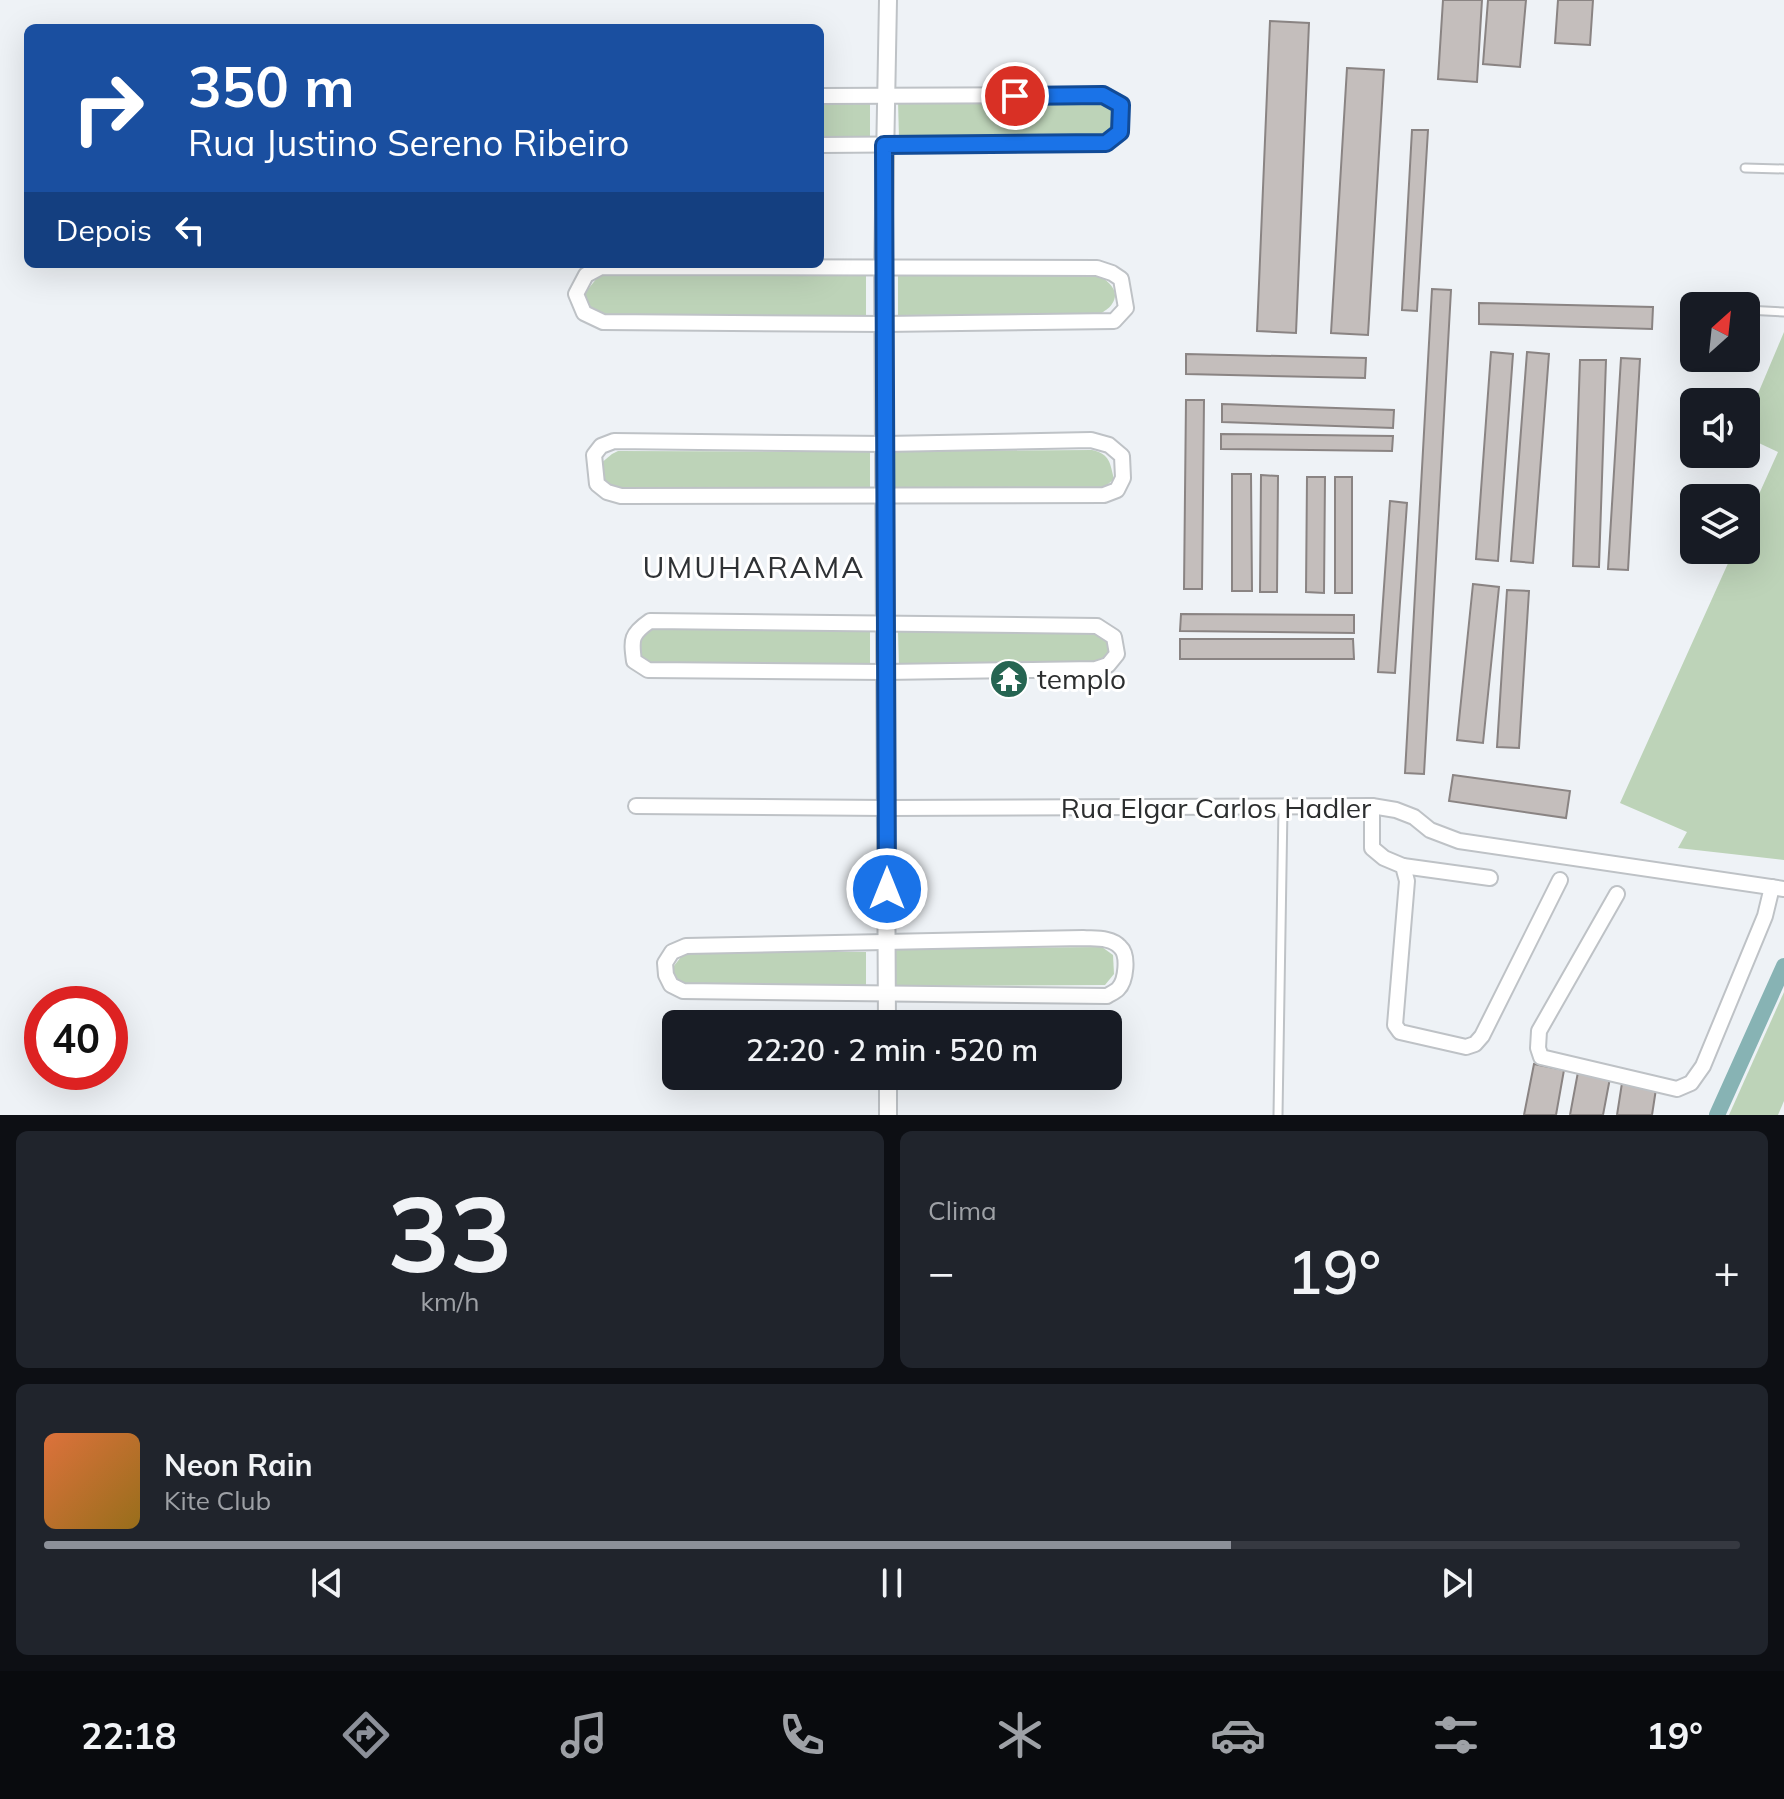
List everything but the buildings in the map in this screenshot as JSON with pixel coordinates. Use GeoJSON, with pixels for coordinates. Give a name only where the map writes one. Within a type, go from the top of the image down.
{"type":"FeatureCollection","features":[{"type":"Feature","properties":{"kind":"street"},"geometry":{"type":"LineString","coordinates":[[887,1010],[883,267],[888,0]]}},
{"type":"Feature","properties":{"kind":"street"},"geometry":{"type":"LineString","coordinates":[[824,96],[1103,95],[1121,105],[1120,132],[1106,143],[824,145]]}},
{"type":"Feature","properties":{"kind":"street"},"geometry":{"type":"LineString","coordinates":[[599,268],[586,275],[576,294],[584,313],[603,322],[884,324],[1114,321],[1126,308],[1121,279],[1097,268],[824,267]]}},
{"type":"Feature","properties":{"kind":"street"},"geometry":{"type":"LineString","coordinates":[[1091,440],[1109,445],[1122,456],[1123,478],[1117,490],[1104,495],[884,494],[621,496],[607,492],[597,484],[594,455],[601,446],[614,441],[885,444],[1091,440]]}},
{"type":"Feature","properties":{"kind":"street"},"geometry":{"type":"LineString","coordinates":[[650,621],[1097,626],[1114,637],[1117,654],[1108,665],[1096,669],[885,672],[648,670],[634,661],[631,641],[639,629],[650,621]]}},
{"type":"Feature","properties":{"kind":"street","name":"Rua Elgar Carlos Hadler"},"geometry":{"type":"LineString","coordinates":[[636,806],[1372,806],[1414,817],[1430,830],[1459,841],[1778,888]]}},
{"type":"Feature","properties":{"kind":"street"},"geometry":{"type":"LineString","coordinates":[[1372,806],[1372,848],[1384,858],[1403,866],[1490,878]]}},
{"type":"Feature","properties":{"kind":"street"},"geometry":{"type":"LineString","coordinates":[[1403,866],[1407,881],[1395,1025],[1400,1032],[1466,1047],[1475,1044],[1482,1036],[1560,880]]}},
{"type":"Feature","properties":{"kind":"street"},"geometry":{"type":"LineString","coordinates":[[1617,894],[1539,1031],[1538,1048],[1541,1057],[1677,1089],[1691,1083],[1703,1066],[1778,888]]}},
{"type":"Feature","properties":{"kind":"street"},"geometry":{"type":"LineString","coordinates":[[1107,939],[1121,947],[1125,956],[1124,980],[1118,989],[1107,996],[887,994],[683,991],[671,985],[665,963],[672,952],[686,946],[887,942],[1107,939]]}},
{"type":"Feature","properties":{"kind":"street"},"geometry":{"type":"LineString","coordinates":[[888,1090],[888,1115]]}},
{"type":"Feature","properties":{"kind":"lane"},"geometry":{"type":"LineString","coordinates":[[1745,168],[1784,169]]}},
{"type":"Feature","properties":{"kind":"lane"},"geometry":{"type":"LineString","coordinates":[[1760,311],[1784,312]]}},
{"type":"Feature","properties":{"kind":"lane"},"geometry":{"type":"LineString","coordinates":[[1278,1115],[1283,807]]}},
{"type":"Feature","properties":{"kind":"green space"},"geometry":{"type":"Polygon","coordinates":[[[870,99],[870,138],[824,138],[824,100],[870,99]]]}},
{"type":"Feature","properties":{"kind":"green space"},"geometry":{"type":"Polygon","coordinates":[[[898,101],[1101,101],[1112,110],[1112,130],[1101,138],[899,138],[898,101]]]}},
{"type":"Feature","properties":{"kind":"green space"},"geometry":{"type":"Polygon","coordinates":[[[605,275],[866,276],[866,316],[604,316],[587,308],[585,293],[597,278],[605,275]]]}},
{"type":"Feature","properties":{"kind":"green space"},"geometry":{"type":"Polygon","coordinates":[[[1098,275],[1109,283],[1115,295],[1111,306],[1100,314],[898,315],[898,276],[1098,275]]]}},
{"type":"Feature","properties":{"kind":"green space"},"geometry":{"type":"Polygon","coordinates":[[[1784,332],[1784,860],[1678,848],[1687,832],[1620,803],[1728,564],[1760,564],[1760,492],[1778,452],[1760,444],[1760,389],[1784,332]]]}},
{"type":"Feature","properties":{"kind":"green space"},"geometry":{"type":"Polygon","coordinates":[[[1092,450],[1106,457],[1114,479],[1100,491],[891,492],[891,451],[1092,450]]]}},
{"type":"Feature","properties":{"kind":"green space"},"geometry":{"type":"Polygon","coordinates":[[[618,451],[870,452],[870,491],[621,490],[605,482],[600,464],[618,451]]]}},
{"type":"Feature","properties":{"kind":"green space"},"geometry":{"type":"Polygon","coordinates":[[[656,628],[870,628],[870,665],[649,664],[638,656],[637,642],[643,631],[656,628]]]}},
{"type":"Feature","properties":{"kind":"green space"},"geometry":{"type":"Polygon","coordinates":[[[1095,631],[1109,640],[1113,653],[1106,661],[1093,665],[899,667],[898,632],[1095,631]]]}},
{"type":"Feature","properties":{"kind":"green space"},"geometry":{"type":"Polygon","coordinates":[[[1102,947],[1113,955],[1114,974],[1105,985],[896,986],[896,949],[1102,947]]]}},
{"type":"Feature","properties":{"kind":"green space"},"geometry":{"type":"Polygon","coordinates":[[[691,952],[866,952],[866,987],[688,987],[674,979],[673,967],[681,957],[691,952]]]}},
{"type":"Feature","properties":{"kind":"green space"},"geometry":{"type":"Polygon","coordinates":[[[1784,992],[1784,1101],[1778,1115],[1729,1115],[1784,992]]]}},
{"type":"Feature","properties":{"kind":"waterway"},"geometry":{"type":"LineString","coordinates":[[1717,1115],[1784,966]]}},
{"type":"Feature","properties":{"kind":"place","name":"templo"},"geometry":{"type":"Point","coordinates":[1009,679]}},
{"type":"Feature","properties":{"kind":"district","name":"UMUHARAMA"},"geometry":{"type":"Point","coordinates":[754,568]}},
{"type":"Feature","properties":{"kind":"route"},"geometry":{"type":"LineString","coordinates":[[887,889],[884,145],[1106,143],[1120,132],[1121,105],[1103,95],[1015,96]]}}]}
